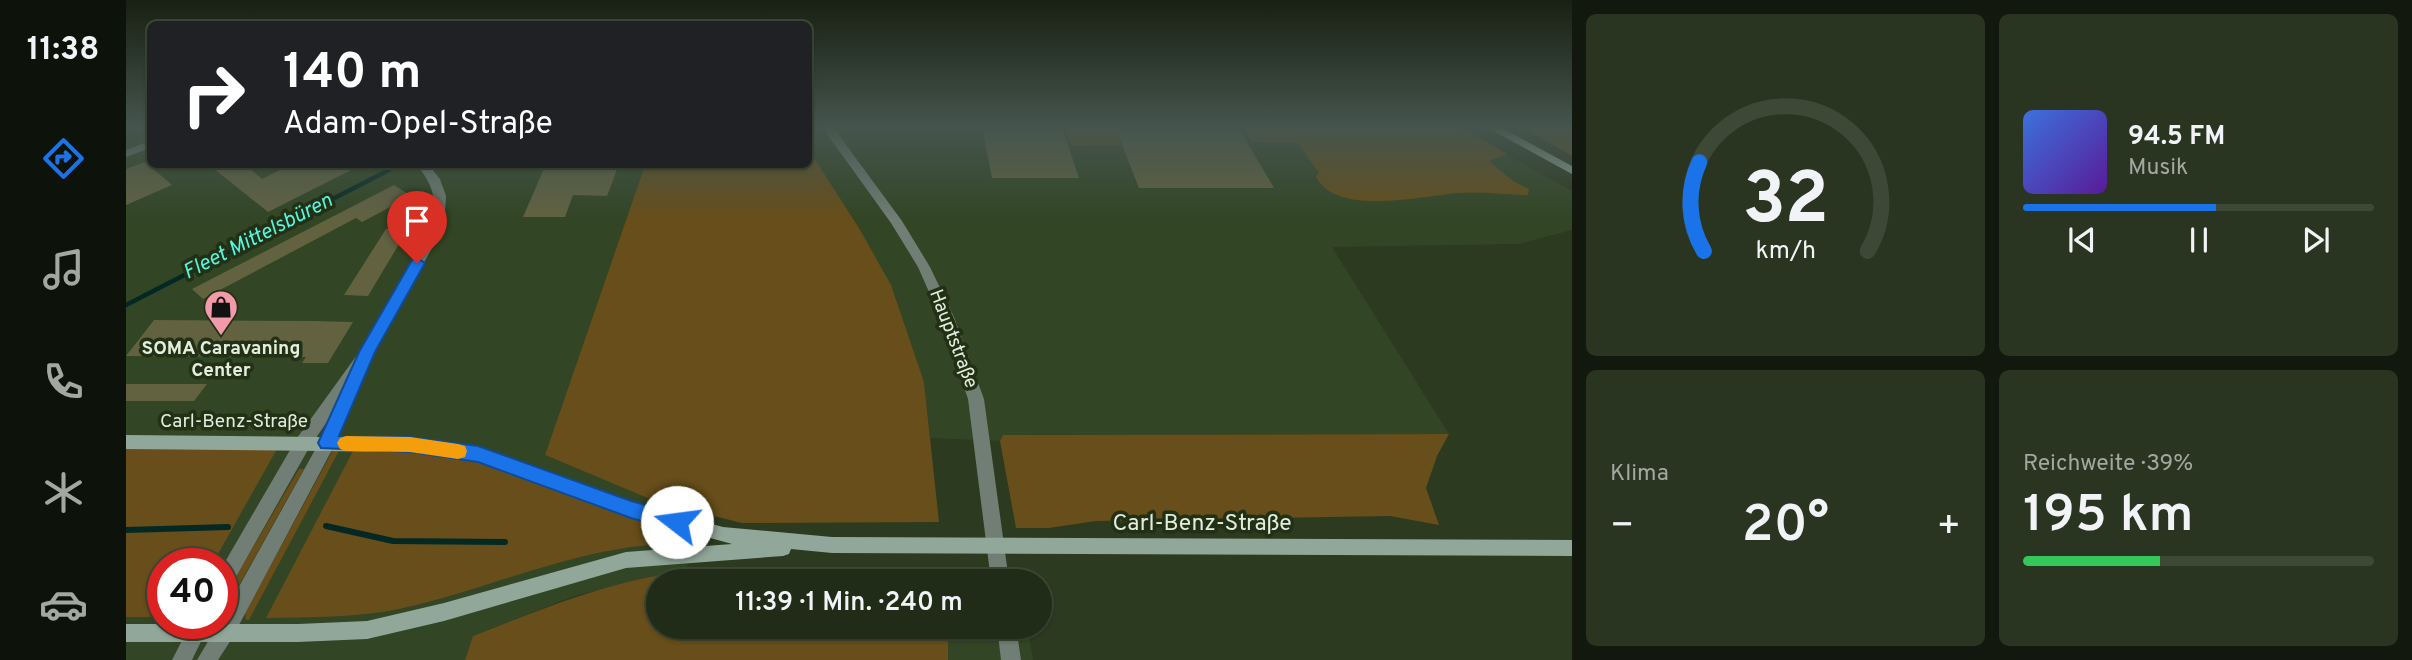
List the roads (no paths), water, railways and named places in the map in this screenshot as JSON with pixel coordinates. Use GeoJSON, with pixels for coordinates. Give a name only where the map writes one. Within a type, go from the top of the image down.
{"type":"FeatureCollection","features":[{"type":"Feature","properties":{"kind":"street","name":"Hauptstraße"},"geometry":{"type":"LineString","coordinates":[[849,158],[924,267],[947,317],[976,399],[998,569]]}},
{"type":"Feature","properties":{"kind":"street"},"geometry":{"type":"LineString","coordinates":[[1547,158],[1572,171]]}},
{"type":"Feature","properties":{"kind":"street"},"geometry":{"type":"LineString","coordinates":[[238,557],[303,443],[367,352],[435,232],[441,211],[437,184],[425,168]]}},
{"type":"Feature","properties":{"kind":"street"},"geometry":{"type":"LineString","coordinates":[[238,607],[327,443],[367,352]]}},
{"type":"Feature","properties":{"kind":"street","name":"Carl-Benz-Straße"},"geometry":{"type":"LineString","coordinates":[[126,442],[410,444],[478,454],[631,509],[723,535],[832,545],[1030,548],[1572,548]]}},
{"type":"Feature","properties":{"kind":"street","name":"Carl-Benz-Straße"},"geometry":{"type":"LineString","coordinates":[[238,633],[367,630],[444,612],[626,560],[832,545]]}},
{"type":"Feature","properties":{"kind":"street","name":"Carl-Benz-Straße"},"geometry":{"type":"LineString","coordinates":[[126,633],[147,632]]}},
{"type":"Feature","properties":{"kind":"street"},"geometry":{"type":"LineString","coordinates":[[182,660],[192,639]]}},
{"type":"Feature","properties":{"kind":"street"},"geometry":{"type":"LineString","coordinates":[[207,660],[220,639]]}},
{"type":"Feature","properties":{"kind":"street"},"geometry":{"type":"LineString","coordinates":[[1008,639],[1011,660]]}},
{"type":"Feature","properties":{"kind":"waterway","name":"Fleet Mittelsbüren"},"geometry":{"type":"LineString","coordinates":[[126,305],[389,170]]}},
{"type":"Feature","properties":{"kind":"waterway","name":"Fleet Mittelsbüren"},"geometry":{"type":"LineString","coordinates":[[326,526],[393,541],[505,542]]}},
{"type":"Feature","properties":{"kind":"waterway","name":"Fleet Mittelsbüren"},"geometry":{"type":"LineString","coordinates":[[126,530],[228,527]]}},
{"type":"Feature","properties":{"kind":"place","name":"SOMA Caravaning Center"},"geometry":{"type":"Point","coordinates":[221,337]}}]}
